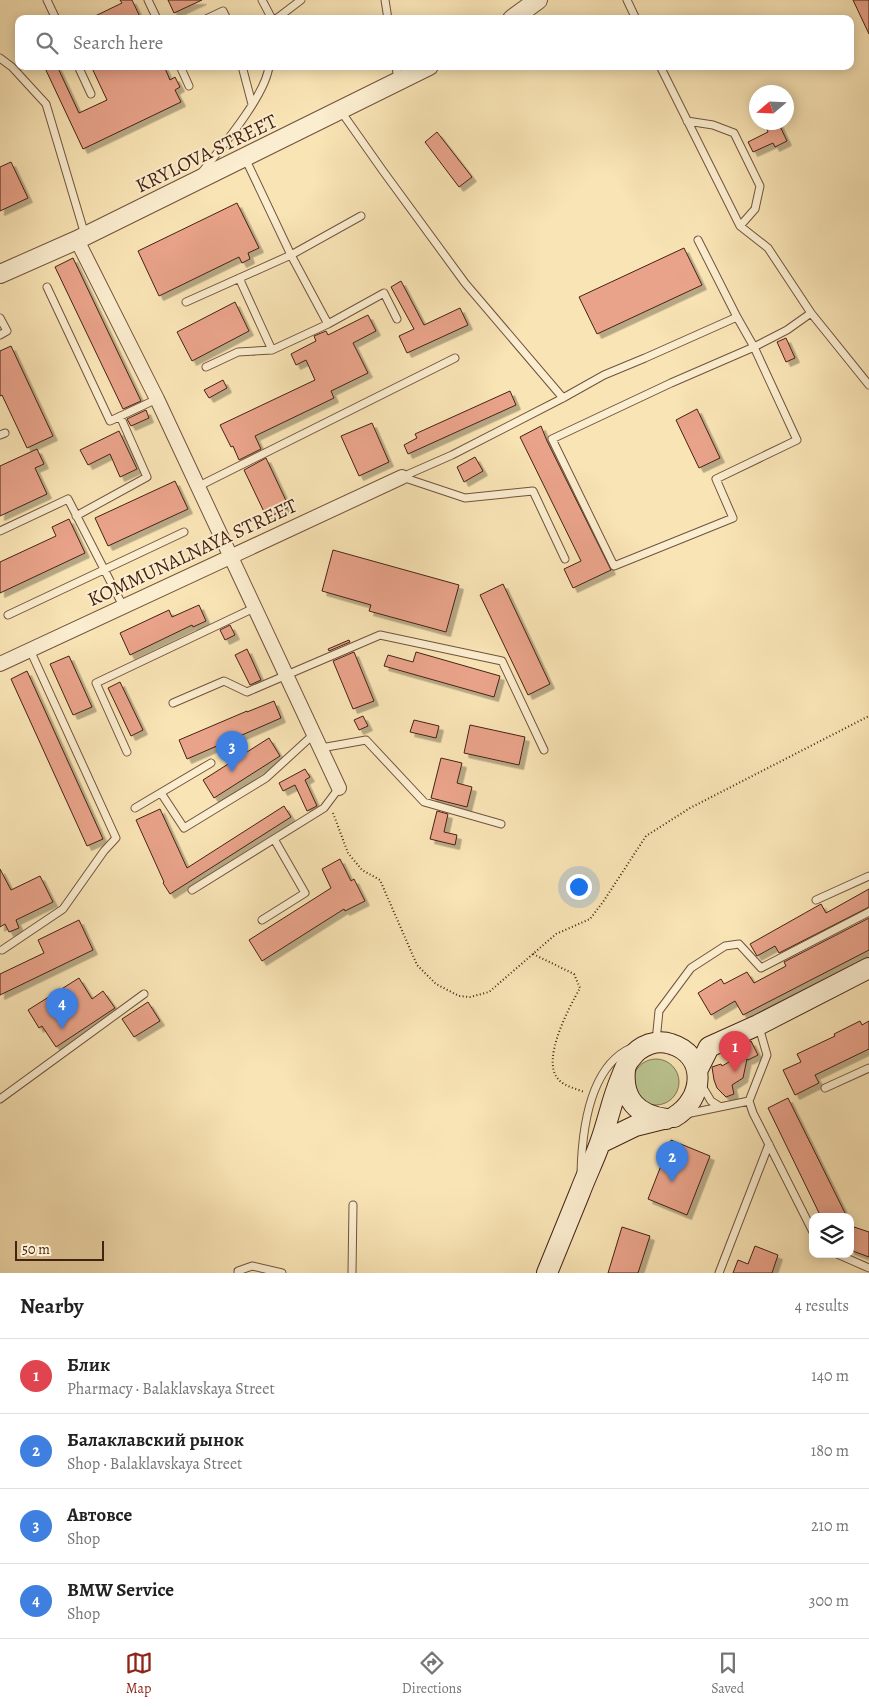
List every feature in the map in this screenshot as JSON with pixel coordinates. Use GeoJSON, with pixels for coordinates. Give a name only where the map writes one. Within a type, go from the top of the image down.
{"type":"FeatureCollection","features":[{"type":"Feature","properties":{"kind":"main road"},"geometry":{"type":"LineString","coordinates":[[684,1051],[709,1047],[869,968]]}},
{"type":"Feature","properties":{"kind":"main road"},"geometry":{"type":"LineString","coordinates":[[547,1273],[600,1143],[612,1102],[630,1058],[637,1051],[651,1044],[671,1044],[684,1051],[694,1063],[697,1074],[698,1085],[692,1101],[681,1113],[670,1118],[635,1126],[600,1143]]}},
{"type":"Feature","properties":{"kind":"main road"},"geometry":{"type":"LineString","coordinates":[[697,1074],[709,1047]]}},
{"type":"Feature","properties":{"kind":"main road"},"geometry":{"type":"LineString","coordinates":[[626,1068],[624,1080],[626,1092],[633,1104],[642,1112],[653,1117],[670,1118]]}},
{"type":"Feature","properties":{"kind":"street"},"geometry":{"type":"LineString","coordinates":[[517,15],[535,1]]}},
{"type":"Feature","properties":{"kind":"street","name":"KRYLOVA STREET"},"geometry":{"type":"LineString","coordinates":[[0,274],[81,238],[245,157],[340,110],[397,74],[413,70]]}},
{"type":"Feature","properties":{"kind":"street"},"geometry":{"type":"LineString","coordinates":[[81,238],[339,788]]}},
{"type":"Feature","properties":{"kind":"street","name":"KOMMUNALNAYA STREET"},"geometry":{"type":"LineString","coordinates":[[0,664],[402,477]]}},
{"type":"Feature","properties":{"kind":"lane"},"geometry":{"type":"LineString","coordinates":[[47,0],[54,15]]}},
{"type":"Feature","properties":{"kind":"lane"},"geometry":{"type":"LineString","coordinates":[[148,0],[155,15]]}},
{"type":"Feature","properties":{"kind":"lane"},"geometry":{"type":"LineString","coordinates":[[262,0],[270,15]]}},
{"type":"Feature","properties":{"kind":"lane"},"geometry":{"type":"LineString","coordinates":[[281,15],[301,0]]}},
{"type":"Feature","properties":{"kind":"lane"},"geometry":{"type":"LineString","coordinates":[[385,0],[387,15]]}},
{"type":"Feature","properties":{"kind":"lane"},"geometry":{"type":"LineString","coordinates":[[627,0],[634,15]]}},
{"type":"Feature","properties":{"kind":"lane"},"geometry":{"type":"LineString","coordinates":[[214,15],[223,11],[225,15]]}},
{"type":"Feature","properties":{"kind":"lane"},"geometry":{"type":"LineString","coordinates":[[0,58],[12,67],[46,104],[81,238]]}},
{"type":"Feature","properties":{"kind":"lane"},"geometry":{"type":"LineString","coordinates":[[80,70],[92,94]]}},
{"type":"Feature","properties":{"kind":"lane"},"geometry":{"type":"LineString","coordinates":[[182,70],[189,86]]}},
{"type":"Feature","properties":{"kind":"lane"},"geometry":{"type":"LineString","coordinates":[[243,70],[252,104]]}},
{"type":"Feature","properties":{"kind":"lane"},"geometry":{"type":"LineString","coordinates":[[194,182],[235,130],[252,104],[268,70]]}},
{"type":"Feature","properties":{"kind":"lane"},"geometry":{"type":"LineString","coordinates":[[662,70],[740,226],[768,248],[811,313],[869,385]]}},
{"type":"Feature","properties":{"kind":"lane"},"geometry":{"type":"LineString","coordinates":[[340,110],[465,283],[563,398]]}},
{"type":"Feature","properties":{"kind":"lane"},"geometry":{"type":"LineString","coordinates":[[687,121],[714,124],[734,133],[760,186],[755,209],[740,226]]}},
{"type":"Feature","properties":{"kind":"lane"},"geometry":{"type":"LineString","coordinates":[[245,157],[291,255],[328,324]]}},
{"type":"Feature","properties":{"kind":"lane"},"geometry":{"type":"LineString","coordinates":[[186,302],[291,255],[361,216]]}},
{"type":"Feature","properties":{"kind":"lane"},"geometry":{"type":"LineString","coordinates":[[698,240],[754,347],[797,440],[716,480],[733,518],[614,566],[552,439],[671,383],[754,347],[787,330],[811,313]]}},
{"type":"Feature","properties":{"kind":"lane"},"geometry":{"type":"LineString","coordinates":[[239,278],[272,350]]}},
{"type":"Feature","properties":{"kind":"lane"},"geometry":{"type":"LineString","coordinates":[[47,287],[110,421],[157,399]]}},
{"type":"Feature","properties":{"kind":"lane"},"geometry":{"type":"LineString","coordinates":[[206,367],[238,352],[272,350],[328,324],[384,293],[398,319]]}},
{"type":"Feature","properties":{"kind":"lane"},"geometry":{"type":"LineString","coordinates":[[402,477],[452,455],[604,375],[737,316]]}},
{"type":"Feature","properties":{"kind":"lane"},"geometry":{"type":"LineString","coordinates":[[0,318],[7,331],[0,335]]}},
{"type":"Feature","properties":{"kind":"lane"},"geometry":{"type":"LineString","coordinates":[[197,487],[455,358]]}},
{"type":"Feature","properties":{"kind":"lane"},"geometry":{"type":"LineString","coordinates":[[76,516],[147,477],[120,416]]}},
{"type":"Feature","properties":{"kind":"lane"},"geometry":{"type":"LineString","coordinates":[[402,477],[465,498],[534,491],[565,559]]}},
{"type":"Feature","properties":{"kind":"lane"},"geometry":{"type":"LineString","coordinates":[[0,531],[68,499],[122,606]]}},
{"type":"Feature","properties":{"kind":"lane"},"geometry":{"type":"LineString","coordinates":[[8,615],[184,532]]}},
{"type":"Feature","properties":{"kind":"lane"},"geometry":{"type":"LineString","coordinates":[[127,752],[96,683],[254,608]]}},
{"type":"Feature","properties":{"kind":"lane"},"geometry":{"type":"LineString","coordinates":[[173,703],[224,681],[248,692],[380,635],[502,661],[544,750]]}},
{"type":"Feature","properties":{"kind":"lane"},"geometry":{"type":"LineString","coordinates":[[2,950],[62,909],[104,851],[116,838],[30,650]]}},
{"type":"Feature","properties":{"kind":"lane"},"geometry":{"type":"LineString","coordinates":[[161,793],[184,828],[266,778],[315,734]]}},
{"type":"Feature","properties":{"kind":"lane"},"geometry":{"type":"LineString","coordinates":[[321,748],[366,740],[424,802],[501,824]]}},
{"type":"Feature","properties":{"kind":"lane"},"geometry":{"type":"LineString","coordinates":[[135,808],[211,763]]}},
{"type":"Feature","properties":{"kind":"lane"},"geometry":{"type":"LineString","coordinates":[[192,890],[324,808],[339,788]]}},
{"type":"Feature","properties":{"kind":"lane"},"geometry":{"type":"LineString","coordinates":[[262,920],[304,893],[274,839]]}},
{"type":"Feature","properties":{"kind":"lane"},"geometry":{"type":"LineString","coordinates":[[816,900],[869,876]]}},
{"type":"Feature","properties":{"kind":"lane"},"geometry":{"type":"LineString","coordinates":[[580,1191],[582,1142],[593,1095],[608,1064],[617,1056],[636,1045],[651,1044],[659,1012],[692,968],[725,946],[739,944],[761,968],[869,912]]}},
{"type":"Feature","properties":{"kind":"lane"},"geometry":{"type":"LineString","coordinates":[[0,1098],[144,994]]}},
{"type":"Feature","properties":{"kind":"lane"},"geometry":{"type":"LineString","coordinates":[[758,1024],[767,1055],[749,1100],[753,1113],[809,1224]]}},
{"type":"Feature","properties":{"kind":"lane"},"geometry":{"type":"LineString","coordinates":[[825,1088],[869,1068]]}},
{"type":"Feature","properties":{"kind":"lane"},"geometry":{"type":"LineString","coordinates":[[697,1074],[706,1094],[711,1101],[719,1106]]}},
{"type":"Feature","properties":{"kind":"lane"},"geometry":{"type":"LineString","coordinates":[[670,1118],[749,1100]]}},
{"type":"Feature","properties":{"kind":"lane"},"geometry":{"type":"LineString","coordinates":[[719,1273],[769,1144]]}},
{"type":"Feature","properties":{"kind":"lane"},"geometry":{"type":"LineString","coordinates":[[352,1273],[353,1205]]}},
{"type":"Feature","properties":{"kind":"lane"},"geometry":{"type":"LineString","coordinates":[[846,1258],[869,1268]]}},
{"type":"Feature","properties":{"kind":"lane"},"geometry":{"type":"LineString","coordinates":[[238,1273],[238,1271],[252,1266],[282,1273]]}},
{"type":"Feature","properties":{"kind":"path"},"geometry":{"type":"LineString","coordinates":[[329,802],[348,853],[362,870],[380,880],[417,964],[436,984],[459,996],[470,997],[489,992],[556,934],[590,919],[646,836],[690,808],[869,716]]}},
{"type":"Feature","properties":{"kind":"path"},"geometry":{"type":"LineString","coordinates":[[533,954],[574,974],[580,988],[570,1007],[552,1053],[552,1067],[559,1080],[593,1095]]}},
{"type":"Feature","properties":{"kind":"green space"},"geometry":{"type":"Polygon","coordinates":[[[661,1059],[673,1065],[678,1073],[678,1091],[673,1099],[665,1104],[651,1105],[639,1099],[634,1091],[633,1077],[639,1065],[647,1060],[661,1059]]]}},
{"type":"Feature","properties":{"kind":"building"},"geometry":{"type":"Polygon","coordinates":[[[120,0],[132,0],[139,15],[97,15],[122,3],[120,0]]]}},
{"type":"Feature","properties":{"kind":"building"},"geometry":{"type":"Polygon","coordinates":[[[168,0],[202,0],[174,13],[168,0]]]}},
{"type":"Feature","properties":{"kind":"building"},"geometry":{"type":"Polygon","coordinates":[[[853,0],[869,0],[869,34],[853,0]]]}},
{"type":"Feature","properties":{"kind":"building"},"geometry":{"type":"Polygon","coordinates":[[[46,70],[59,70],[79,113],[107,100],[93,70],[166,70],[170,80],[175,77],[180,87],[175,90],[181,102],[83,149],[46,70]]]}},
{"type":"Feature","properties":{"kind":"building"},"geometry":{"type":"Polygon","coordinates":[[[767,130],[782,130],[787,141],[775,147],[773,143],[753,152],[748,142],[768,132],[767,130]]]}},
{"type":"Feature","properties":{"kind":"building"},"geometry":{"type":"Polygon","coordinates":[[[437,132],[472,177],[459,187],[425,142],[437,132]]]}},
{"type":"Feature","properties":{"kind":"building"},"geometry":{"type":"Polygon","coordinates":[[[11,162],[28,198],[0,211],[0,167],[11,162]]]}},
{"type":"Feature","properties":{"kind":"building"},"geometry":{"type":"Polygon","coordinates":[[[237,203],[259,248],[248,253],[250,259],[242,263],[239,257],[159,296],[138,251],[237,203]]]}},
{"type":"Feature","properties":{"kind":"building"},"geometry":{"type":"Polygon","coordinates":[[[684,248],[702,285],[597,334],[579,297],[684,248]]]}},
{"type":"Feature","properties":{"kind":"building"},"geometry":{"type":"Polygon","coordinates":[[[73,258],[141,401],[123,409],[55,267],[73,258]]]}},
{"type":"Feature","properties":{"kind":"building"},"geometry":{"type":"Polygon","coordinates":[[[401,281],[424,325],[460,308],[468,325],[407,353],[399,336],[414,329],[391,287],[401,281]]]}},
{"type":"Feature","properties":{"kind":"building"},"geometry":{"type":"Polygon","coordinates":[[[235,302],[249,331],[192,361],[177,332],[235,302]]]}},
{"type":"Feature","properties":{"kind":"building"},"geometry":{"type":"Polygon","coordinates":[[[368,315],[376,331],[353,343],[368,373],[331,391],[334,398],[255,436],[261,449],[239,460],[220,425],[315,380],[306,360],[296,365],[291,354],[316,341],[314,336],[326,331],[328,335],[368,315]]]}},
{"type":"Feature","properties":{"kind":"building"},"geometry":{"type":"Polygon","coordinates":[[[786,338],[795,358],[786,362],[777,342],[786,338]]]}},
{"type":"Feature","properties":{"kind":"building"},"geometry":{"type":"Polygon","coordinates":[[[11,346],[53,436],[27,448],[2,395],[0,396],[0,351],[11,346]]]}},
{"type":"Feature","properties":{"kind":"building"},"geometry":{"type":"Polygon","coordinates":[[[223,380],[227,388],[209,398],[204,390],[223,380]]]}},
{"type":"Feature","properties":{"kind":"building"},"geometry":{"type":"Polygon","coordinates":[[[510,391],[516,405],[408,454],[404,445],[417,438],[415,434],[510,391]]]}},
{"type":"Feature","properties":{"kind":"building"},"geometry":{"type":"Polygon","coordinates":[[[697,409],[720,458],[699,468],[676,420],[697,409]]]}},
{"type":"Feature","properties":{"kind":"building"},"geometry":{"type":"Polygon","coordinates":[[[146,410],[149,418],[131,426],[127,419],[146,410]]]}},
{"type":"Feature","properties":{"kind":"building"},"geometry":{"type":"Polygon","coordinates":[[[372,423],[389,462],[359,476],[341,436],[372,423]]]}},
{"type":"Feature","properties":{"kind":"building"},"geometry":{"type":"Polygon","coordinates":[[[541,426],[611,570],[573,588],[564,569],[581,561],[520,437],[541,426]]]}},
{"type":"Feature","properties":{"kind":"building"},"geometry":{"type":"Polygon","coordinates":[[[119,431],[137,469],[120,477],[110,454],[88,465],[80,450],[119,431]]]}},
{"type":"Feature","properties":{"kind":"building"},"geometry":{"type":"Polygon","coordinates":[[[37,449],[44,464],[35,468],[47,494],[0,516],[0,466],[37,449]]]}},
{"type":"Feature","properties":{"kind":"building"},"geometry":{"type":"Polygon","coordinates":[[[475,457],[483,471],[464,482],[457,467],[475,457]]]}},
{"type":"Feature","properties":{"kind":"building"},"geometry":{"type":"Polygon","coordinates":[[[266,458],[289,507],[267,518],[244,470],[266,458]]]}},
{"type":"Feature","properties":{"kind":"building"},"geometry":{"type":"Polygon","coordinates":[[[175,481],[188,509],[108,546],[95,518],[175,481]]]}},
{"type":"Feature","properties":{"kind":"building"},"geometry":{"type":"Polygon","coordinates":[[[69,519],[85,553],[0,593],[0,562],[56,536],[52,527],[69,519]]]}},
{"type":"Feature","properties":{"kind":"building"},"geometry":{"type":"Polygon","coordinates":[[[333,550],[459,585],[446,632],[369,611],[371,605],[322,591],[333,550]]]}},
{"type":"Feature","properties":{"kind":"building"},"geometry":{"type":"Polygon","coordinates":[[[503,584],[550,684],[528,695],[480,595],[503,584]]]}},
{"type":"Feature","properties":{"kind":"building"},"geometry":{"type":"Polygon","coordinates":[[[199,605],[206,621],[193,627],[192,625],[130,655],[120,633],[169,610],[172,617],[199,605]]]}},
{"type":"Feature","properties":{"kind":"building"},"geometry":{"type":"Polygon","coordinates":[[[230,625],[235,635],[225,640],[220,630],[230,625]]]}},
{"type":"Feature","properties":{"kind":"building"},"geometry":{"type":"Polygon","coordinates":[[[349,640],[350,642],[329,651],[328,649],[349,640]]]}},
{"type":"Feature","properties":{"kind":"building"},"geometry":{"type":"Polygon","coordinates":[[[247,649],[261,680],[250,685],[235,655],[247,649]]]}},
{"type":"Feature","properties":{"kind":"building"},"geometry":{"type":"Polygon","coordinates":[[[354,652],[374,701],[353,709],[333,661],[354,652]]]}},
{"type":"Feature","properties":{"kind":"building"},"geometry":{"type":"Polygon","coordinates":[[[416,652],[500,676],[494,697],[384,666],[388,655],[413,662],[416,652]]]}},
{"type":"Feature","properties":{"kind":"building"},"geometry":{"type":"Polygon","coordinates":[[[69,656],[92,707],[73,715],[50,664],[69,656]]]}},
{"type":"Feature","properties":{"kind":"building"},"geometry":{"type":"Polygon","coordinates":[[[27,671],[103,839],[87,846],[11,679],[27,671]]]}},
{"type":"Feature","properties":{"kind":"building"},"geometry":{"type":"Polygon","coordinates":[[[120,682],[143,730],[131,736],[108,688],[120,682]]]}},
{"type":"Feature","properties":{"kind":"building"},"geometry":{"type":"Polygon","coordinates":[[[274,701],[281,718],[187,759],[179,740],[274,701]]]}},
{"type":"Feature","properties":{"kind":"building"},"geometry":{"type":"Polygon","coordinates":[[[363,716],[368,726],[359,730],[354,720],[363,716]]]}},
{"type":"Feature","properties":{"kind":"building"},"geometry":{"type":"Polygon","coordinates":[[[414,720],[439,726],[436,738],[410,732],[414,720]]]}},
{"type":"Feature","properties":{"kind":"building"},"geometry":{"type":"Polygon","coordinates":[[[470,725],[525,737],[519,765],[464,753],[470,725]]]}},
{"type":"Feature","properties":{"kind":"building"},"geometry":{"type":"Polygon","coordinates":[[[269,738],[280,756],[214,798],[203,780],[269,738]]]}},
{"type":"Feature","properties":{"kind":"building"},"geometry":{"type":"Polygon","coordinates":[[[441,758],[462,763],[457,783],[472,787],[467,807],[431,798],[441,758]]]}},
{"type":"Feature","properties":{"kind":"building"},"geometry":{"type":"Polygon","coordinates":[[[305,769],[310,777],[305,780],[317,806],[307,811],[295,785],[283,791],[279,783],[305,769]]]}},
{"type":"Feature","properties":{"kind":"building"},"geometry":{"type":"Polygon","coordinates":[[[284,806],[291,817],[170,894],[163,883],[136,820],[160,809],[187,868],[284,806]]]}},
{"type":"Feature","properties":{"kind":"building"},"geometry":{"type":"Polygon","coordinates":[[[437,811],[448,814],[444,832],[457,835],[455,845],[430,839],[437,811]]]}},
{"type":"Feature","properties":{"kind":"building"},"geometry":{"type":"Polygon","coordinates":[[[340,859],[351,881],[354,879],[365,901],[345,911],[344,909],[262,961],[249,940],[331,888],[322,869],[340,859]]]}},
{"type":"Feature","properties":{"kind":"building"},"geometry":{"type":"Polygon","coordinates":[[[0,869],[11,890],[40,876],[53,902],[16,920],[19,928],[9,932],[5,924],[0,927],[0,869]]]}},
{"type":"Feature","properties":{"kind":"building"},"geometry":{"type":"Polygon","coordinates":[[[869,889],[869,907],[779,953],[775,946],[757,956],[750,944],[821,904],[826,913],[869,889]]]}},
{"type":"Feature","properties":{"kind":"building"},"geometry":{"type":"Polygon","coordinates":[[[869,918],[869,950],[743,1015],[735,1001],[711,1015],[698,993],[721,979],[724,984],[747,972],[754,983],[786,966],[784,962],[869,918]]]}},
{"type":"Feature","properties":{"kind":"building"},"geometry":{"type":"Polygon","coordinates":[[[79,920],[93,950],[0,995],[0,974],[44,953],[38,940],[79,920]]]}},
{"type":"Feature","properties":{"kind":"building"},"geometry":{"type":"Polygon","coordinates":[[[79,978],[92,999],[103,991],[115,1008],[56,1047],[42,1026],[39,1028],[28,1010],[79,978]]]}},
{"type":"Feature","properties":{"kind":"building"},"geometry":{"type":"Polygon","coordinates":[[[148,1002],[160,1021],[134,1037],[122,1019],[148,1002]]]}},
{"type":"Feature","properties":{"kind":"building"},"geometry":{"type":"Polygon","coordinates":[[[860,1021],[862,1025],[869,1021],[869,1049],[815,1075],[819,1083],[795,1095],[783,1070],[801,1062],[797,1054],[835,1036],[834,1034],[860,1021]]]}},
{"type":"Feature","properties":{"kind":"building"},"geometry":{"type":"Polygon","coordinates":[[[751,1041],[758,1055],[747,1059],[743,1078],[732,1085],[734,1094],[726,1097],[717,1088],[712,1067],[721,1064],[722,1066],[744,1053],[740,1046],[751,1041]]]}},
{"type":"Feature","properties":{"kind":"building"},"geometry":{"type":"Polygon","coordinates":[[[788,1098],[845,1213],[819,1213],[768,1108],[788,1098]]]}},
{"type":"Feature","properties":{"kind":"building"},"geometry":{"type":"Polygon","coordinates":[[[671,1140],[710,1156],[687,1215],[648,1199],[671,1140]]]}},
{"type":"Feature","properties":{"kind":"building"},"geometry":{"type":"Polygon","coordinates":[[[622,1227],[650,1236],[638,1273],[608,1273],[622,1227]]]}},
{"type":"Feature","properties":{"kind":"building"},"geometry":{"type":"Polygon","coordinates":[[[854,1227],[869,1232],[869,1257],[854,1251],[854,1227]]]}},
{"type":"Feature","properties":{"kind":"building"},"geometry":{"type":"Polygon","coordinates":[[[755,1246],[778,1255],[772,1273],[733,1273],[738,1260],[748,1264],[755,1246]]]}},
{"type":"Feature","properties":{"kind":"place","name":"Автовсе"},"geometry":{"type":"Point","coordinates":[232,772]}},
{"type":"Feature","properties":{"kind":"place","name":"BMW Service"},"geometry":{"type":"Point","coordinates":[62,1029]}},
{"type":"Feature","properties":{"kind":"place","name":"Блик"},"geometry":{"type":"Point","coordinates":[735,1072]}},
{"type":"Feature","properties":{"kind":"place","name":"Балаклавский рынок"},"geometry":{"type":"Point","coordinates":[672,1182]}}]}
